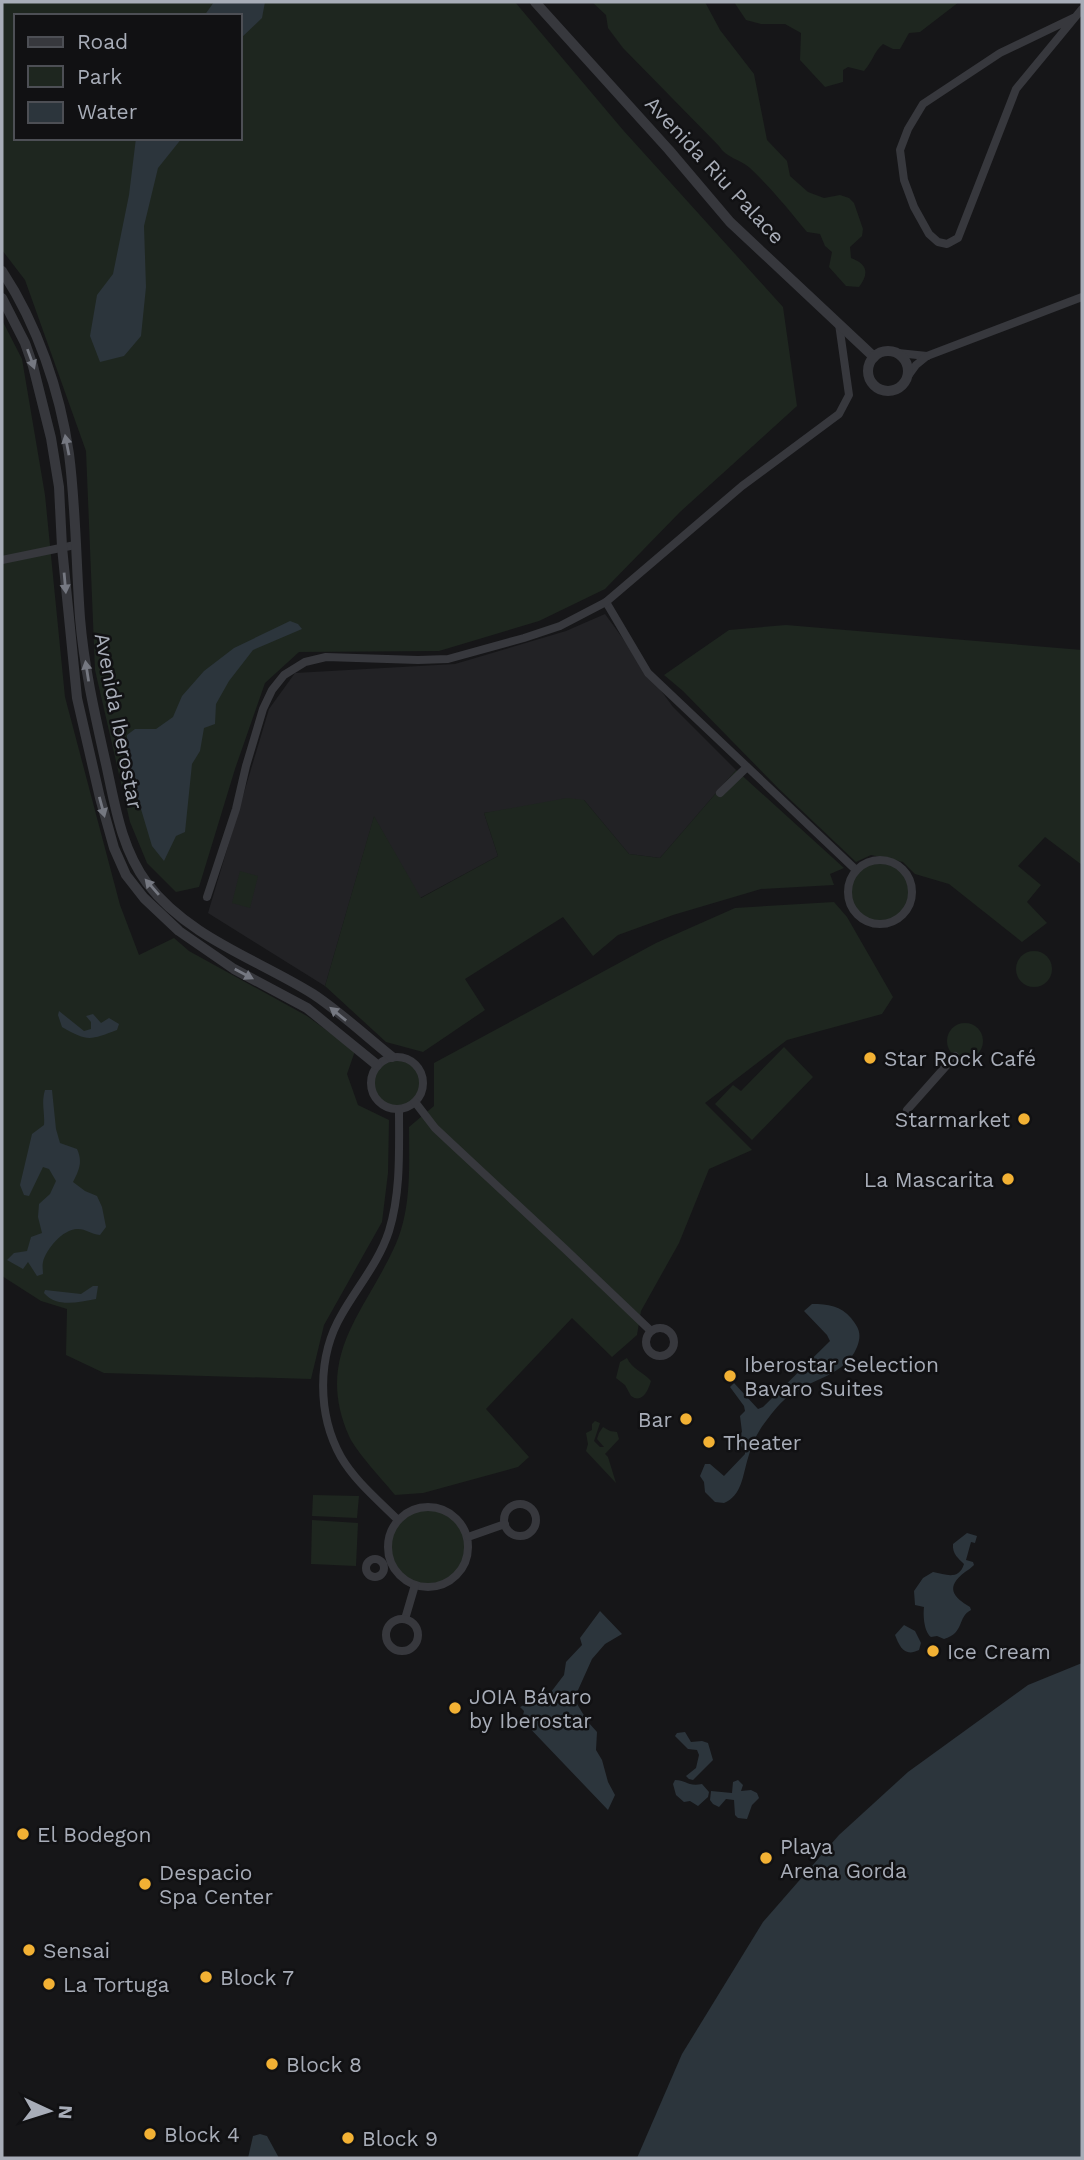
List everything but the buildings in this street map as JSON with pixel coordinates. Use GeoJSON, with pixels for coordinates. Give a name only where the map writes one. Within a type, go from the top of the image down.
{"type":"FeatureCollection","features":[{"type":"Feature","properties":{"kind":"street","name":"Avenida Riu Palace"},"geometry":{"type":"LineString","coordinates":[[535,2],[669,150],[730,222],[874,357]]}},
{"type":"Feature","properties":{"kind":"street"},"geometry":{"type":"LineString","coordinates":[[1073,18],[1000,52],[923,104],[900,150],[904,180],[914,207],[929,234],[938,242],[947,244],[958,238],[1016,89],[1082,9]]}},
{"type":"Feature","properties":{"kind":"street","name":"Avenida Iberostar"},"geometry":{"type":"LineString","coordinates":[[2,271],[33,329],[53,383],[69,453],[80,620],[91,693],[120,827],[137,868],[153,891],[200,931],[218,944],[314,995],[391,1057]]}},
{"type":"Feature","properties":{"kind":"street"},"geometry":{"type":"LineString","coordinates":[[927,356],[885,351],[874,357],[868,369],[869,375],[875,387],[881,390],[900,387],[916,365],[927,356],[1082,297]]}},
{"type":"Feature","properties":{"kind":"street","name":"Avenida Iberostar"},"geometry":{"type":"LineString","coordinates":[[2,298],[25,344],[40,387],[57,466],[73,669],[100,798],[114,848],[126,876],[144,898],[179,931],[234,969],[307,1008],[377,1065]]}},
{"type":"Feature","properties":{"kind":"street"},"geometry":{"type":"LineString","coordinates":[[207,897],[236,809],[263,709],[272,690],[284,675],[305,662],[326,657],[448,659],[560,626],[606,602],[742,486],[839,414],[849,395],[839,323]]}},
{"type":"Feature","properties":{"kind":"street"},"geometry":{"type":"LineString","coordinates":[[898,353],[906,363],[908,376]]}},
{"type":"Feature","properties":{"kind":"street"},"geometry":{"type":"LineString","coordinates":[[2,560],[75,545]]}},
{"type":"Feature","properties":{"kind":"street"},"geometry":{"type":"LineString","coordinates":[[606,602],[648,673],[856,870]]}},
{"type":"Feature","properties":{"kind":"street"},"geometry":{"type":"LineString","coordinates":[[720,793],[747,767]]}},
{"type":"Feature","properties":{"kind":"street"},"geometry":{"type":"LineString","coordinates":[[871,861],[898,864],[909,878],[912,889],[907,909],[890,922],[879,924],[861,917],[854,911],[848,894],[849,884],[856,870],[871,861]]}},
{"type":"Feature","properties":{"kind":"street"},"geometry":{"type":"LineString","coordinates":[[907,1110],[955,1056]]}},
{"type":"Feature","properties":{"kind":"street"},"geometry":{"type":"LineString","coordinates":[[391,1057],[408,1059],[420,1071],[423,1087],[415,1102],[399,1109],[382,1105],[376,1098],[371,1082],[377,1065],[391,1057]]}},
{"type":"Feature","properties":{"kind":"street"},"geometry":{"type":"LineString","coordinates":[[415,1102],[435,1128],[650,1331]]}},
{"type":"Feature","properties":{"kind":"street"},"geometry":{"type":"LineString","coordinates":[[398,1520],[363,1486],[341,1456],[328,1423],[321,1384],[330,1340],[340,1316],[373,1266],[389,1231],[397,1195],[399,1109]]}},
{"type":"Feature","properties":{"kind":"street"},"geometry":{"type":"LineString","coordinates":[[523,1504],[530,1507],[536,1520],[534,1528],[521,1536],[513,1535],[505,1524],[504,1516],[508,1509],[523,1504]]}},
{"type":"Feature","properties":{"kind":"street"},"geometry":{"type":"LineString","coordinates":[[427,1506],[441,1508],[453,1514],[468,1536],[466,1564],[458,1575],[447,1583],[434,1587],[415,1585],[387,1564],[389,1538],[398,1520],[414,1509],[427,1506]]}},
{"type":"Feature","properties":{"kind":"street"},"geometry":{"type":"LineString","coordinates":[[468,1536],[505,1524]]}},
{"type":"Feature","properties":{"kind":"street"},"geometry":{"type":"LineString","coordinates":[[405,1619],[415,1585]]}},
{"type":"Feature","properties":{"kind":"street"},"geometry":{"type":"LineString","coordinates":[[405,1619],[417,1627],[418,1635],[416,1643],[403,1651],[388,1643],[386,1635],[390,1624],[405,1619]]}},
{"type":"Feature","properties":{"kind":"shaded area"},"geometry":{"type":"Polygon","coordinates":[[[605,614],[673,707],[736,770],[660,858],[629,854],[584,800],[484,813],[498,856],[420,898],[374,817],[325,986],[208,913],[269,709],[295,673],[455,664],[566,631],[605,614]]]}},
{"type":"Feature","properties":{"kind":"green space"},"geometry":{"type":"Polygon","coordinates":[[[2,2],[515,2],[623,130],[783,307],[797,406],[680,512],[605,589],[539,621],[439,651],[299,652],[265,683],[199,887],[176,892],[147,863],[130,822],[95,670],[86,451],[25,280],[2,250],[2,2]]]}},
{"type":"Feature","properties":{"kind":"green space"},"geometry":{"type":"Polygon","coordinates":[[[592,2],[705,2],[720,30],[754,74],[767,140],[787,161],[790,176],[808,192],[824,198],[840,195],[854,203],[863,229],[862,236],[850,247],[851,258],[861,263],[865,270],[859,287],[846,286],[829,267],[832,252],[825,246],[820,234],[807,232],[758,176],[722,150],[623,48],[608,28],[606,15],[592,2]]]}},
{"type":"Feature","properties":{"kind":"green space"},"geometry":{"type":"Polygon","coordinates":[[[734,2],[959,2],[920,32],[909,33],[900,49],[883,44],[864,71],[848,67],[843,70],[843,82],[825,87],[800,60],[801,33],[785,24],[761,24],[746,20],[734,2]]]}},
{"type":"Feature","properties":{"kind":"green space"},"geometry":{"type":"Polygon","coordinates":[[[2,320],[22,359],[45,495],[65,697],[120,905],[139,955],[174,938],[189,951],[307,1016],[355,1051],[347,1074],[358,1105],[389,1120],[388,1173],[382,1222],[324,1325],[311,1379],[104,1373],[66,1355],[67,1309],[41,1301],[2,1276],[2,320]]]}},
{"type":"Feature","properties":{"kind":"green space"},"geometry":{"type":"Polygon","coordinates":[[[786,625],[1082,650],[1082,865],[1045,837],[1018,866],[1041,885],[1027,902],[1047,923],[1022,942],[949,884],[915,874],[903,862],[871,855],[856,862],[664,675],[729,630],[786,625]]]}},
{"type":"Feature","properties":{"kind":"green space"},"geometry":{"type":"Polygon","coordinates":[[[736,770],[844,868],[830,874],[834,885],[761,889],[673,915],[618,935],[593,956],[563,917],[465,979],[485,1010],[423,1052],[386,1042],[325,986],[374,816],[421,898],[498,856],[484,813],[567,798],[584,800],[629,854],[660,858],[736,770]]]}},
{"type":"Feature","properties":{"kind":"green space"},"geometry":{"type":"Polygon","coordinates":[[[880,860],[903,869],[912,892],[903,915],[880,924],[857,915],[848,892],[857,869],[880,860]]]}},
{"type":"Feature","properties":{"kind":"green space"},"geometry":{"type":"Polygon","coordinates":[[[240,871],[258,876],[250,908],[232,903],[240,871]]]}},
{"type":"Feature","properties":{"kind":"green space"},"geometry":{"type":"Polygon","coordinates":[[[834,902],[847,917],[893,997],[882,1014],[787,1040],[705,1103],[752,1150],[709,1169],[679,1243],[641,1311],[637,1335],[612,1357],[572,1318],[486,1409],[529,1457],[518,1467],[423,1493],[395,1495],[352,1443],[340,1408],[337,1382],[347,1337],[400,1234],[407,1204],[409,1127],[434,1106],[434,1063],[656,943],[735,908],[834,902]]]}},
{"type":"Feature","properties":{"kind":"green space"},"geometry":{"type":"Polygon","coordinates":[[[1034,951],[1047,956],[1052,969],[1047,982],[1034,987],[1021,982],[1016,969],[1021,956],[1034,951]]]}},
{"type":"Feature","properties":{"kind":"green space"},"geometry":{"type":"Polygon","coordinates":[[[965,1023],[978,1028],[983,1041],[978,1054],[965,1059],[952,1054],[947,1041],[952,1028],[965,1023]]]}},
{"type":"Feature","properties":{"kind":"green space"},"geometry":{"type":"Polygon","coordinates":[[[784,1047],[813,1077],[752,1140],[715,1104],[733,1085],[741,1091],[784,1047]]]}},
{"type":"Feature","properties":{"kind":"green space"},"geometry":{"type":"Polygon","coordinates":[[[397,1057],[407,1059],[415,1065],[421,1073],[421,1093],[415,1101],[407,1107],[397,1109],[387,1107],[379,1101],[373,1093],[371,1083],[373,1073],[379,1065],[387,1059],[397,1057]]]}},
{"type":"Feature","properties":{"kind":"green space"},"geometry":{"type":"Polygon","coordinates":[[[627,1358],[651,1381],[646,1392],[638,1398],[631,1396],[625,1385],[616,1378],[620,1362],[627,1358]]]}},
{"type":"Feature","properties":{"kind":"green space"},"geometry":{"type":"Polygon","coordinates":[[[595,1421],[600,1423],[594,1441],[600,1447],[604,1447],[597,1439],[603,1427],[617,1432],[619,1439],[605,1454],[616,1483],[586,1451],[586,1433],[592,1430],[595,1421]]]}},
{"type":"Feature","properties":{"kind":"green space"},"geometry":{"type":"Polygon","coordinates":[[[313,1495],[359,1496],[357,1518],[312,1516],[313,1495]]]}},
{"type":"Feature","properties":{"kind":"green space"},"geometry":{"type":"Polygon","coordinates":[[[420,1507],[436,1507],[457,1518],[468,1539],[468,1555],[457,1576],[436,1587],[420,1587],[406,1581],[394,1569],[388,1555],[388,1539],[394,1525],[406,1513],[420,1507]]]}},
{"type":"Feature","properties":{"kind":"green space"},"geometry":{"type":"Polygon","coordinates":[[[312,1520],[358,1523],[356,1566],[311,1564],[312,1520]]]}},
{"type":"Feature","properties":{"kind":"water"},"geometry":{"type":"Polygon","coordinates":[[[214,2],[265,2],[262,18],[242,37],[242,14],[205,14],[214,2]]]}},
{"type":"Feature","properties":{"kind":"water"},"geometry":{"type":"Polygon","coordinates":[[[136,140],[180,140],[158,168],[144,226],[146,287],[141,336],[124,356],[100,362],[90,336],[97,295],[113,274],[129,195],[136,140]]]}},
{"type":"Feature","properties":{"kind":"water"},"geometry":{"type":"Polygon","coordinates":[[[290,621],[302,629],[253,650],[229,681],[216,704],[215,724],[204,728],[200,751],[192,764],[185,832],[176,836],[164,861],[152,846],[126,759],[127,735],[135,729],[156,729],[173,717],[182,696],[204,671],[234,648],[290,621]]]}},
{"type":"Feature","properties":{"kind":"water"},"geometry":{"type":"Polygon","coordinates":[[[59,1011],[84,1031],[91,1029],[91,1022],[86,1016],[93,1014],[101,1023],[109,1018],[119,1024],[117,1030],[95,1037],[84,1037],[62,1027],[59,1011]]]}},
{"type":"Feature","properties":{"kind":"water"},"geometry":{"type":"Polygon","coordinates":[[[45,1090],[52,1090],[60,1143],[77,1149],[79,1154],[80,1166],[73,1182],[97,1196],[106,1227],[100,1235],[78,1229],[67,1232],[52,1246],[45,1257],[43,1274],[37,1276],[28,1262],[23,1269],[7,1260],[14,1253],[27,1251],[31,1237],[42,1233],[38,1217],[39,1204],[50,1194],[56,1181],[49,1169],[43,1167],[29,1196],[24,1195],[20,1185],[32,1134],[44,1125],[45,1090]]]}},
{"type":"Feature","properties":{"kind":"water"},"geometry":{"type":"Polygon","coordinates":[[[93,1286],[98,1286],[96,1299],[68,1303],[55,1301],[44,1293],[45,1290],[81,1294],[93,1286]]]}},
{"type":"Feature","properties":{"kind":"water"},"geometry":{"type":"Polygon","coordinates":[[[812,1304],[834,1306],[847,1314],[859,1331],[857,1347],[852,1357],[836,1371],[798,1390],[777,1407],[755,1439],[735,1495],[724,1503],[715,1502],[705,1492],[700,1476],[705,1464],[710,1464],[724,1476],[745,1454],[738,1437],[742,1432],[740,1416],[745,1411],[744,1406],[730,1387],[734,1383],[758,1409],[763,1407],[830,1341],[804,1311],[812,1304]]]}},
{"type":"Feature","properties":{"kind":"water"},"geometry":{"type":"Polygon","coordinates":[[[967,1533],[977,1536],[975,1543],[971,1542],[966,1560],[974,1565],[959,1577],[953,1587],[959,1599],[971,1610],[951,1636],[944,1639],[931,1637],[925,1627],[924,1607],[915,1605],[914,1591],[923,1578],[933,1572],[952,1575],[962,1569],[964,1564],[955,1553],[953,1544],[967,1533]]]}},
{"type":"Feature","properties":{"kind":"water"},"geometry":{"type":"Polygon","coordinates":[[[600,1611],[622,1634],[605,1644],[592,1659],[574,1699],[597,1732],[596,1750],[615,1795],[608,1810],[522,1720],[524,1711],[520,1707],[534,1700],[544,1706],[555,1696],[551,1692],[564,1675],[566,1662],[582,1645],[580,1638],[600,1611]]]}},
{"type":"Feature","properties":{"kind":"water"},"geometry":{"type":"Polygon","coordinates":[[[904,1625],[915,1631],[921,1643],[919,1650],[907,1652],[899,1644],[895,1635],[904,1625]]]}},
{"type":"Feature","properties":{"kind":"water"},"geometry":{"type":"Polygon","coordinates":[[[1082,1663],[1082,2158],[637,2158],[682,2054],[763,1922],[839,1835],[908,1772],[1028,1685],[1082,1663]]]}},
{"type":"Feature","properties":{"kind":"water"},"geometry":{"type":"Polygon","coordinates":[[[685,1732],[691,1742],[708,1743],[713,1760],[693,1780],[686,1776],[696,1768],[699,1755],[697,1750],[688,1749],[675,1736],[685,1732]]]}},
{"type":"Feature","properties":{"kind":"water"},"geometry":{"type":"Polygon","coordinates":[[[675,1780],[693,1785],[702,1784],[709,1792],[708,1797],[698,1806],[690,1801],[684,1802],[676,1795],[673,1784],[675,1780]]]}},
{"type":"Feature","properties":{"kind":"water"},"geometry":{"type":"Polygon","coordinates":[[[738,1780],[743,1785],[741,1791],[751,1790],[757,1793],[759,1798],[752,1805],[747,1819],[735,1815],[734,1800],[726,1799],[719,1807],[710,1800],[711,1791],[732,1793],[733,1782],[738,1780]]]}},
{"type":"Feature","properties":{"kind":"water"},"geometry":{"type":"Polygon","coordinates":[[[253,2136],[267,2136],[279,2158],[248,2158],[253,2136]]]}},
{"type":"Feature","properties":{"kind":"place","name":"Star Rock Café"},"geometry":{"type":"Point","coordinates":[870,1058]}},
{"type":"Feature","properties":{"kind":"place","name":"Starmarket"},"geometry":{"type":"Point","coordinates":[1024,1119]}},
{"type":"Feature","properties":{"kind":"place","name":"La Mascarita"},"geometry":{"type":"Point","coordinates":[1008,1179]}},
{"type":"Feature","properties":{"kind":"place","name":"Iberostar Selection Bavaro Suites"},"geometry":{"type":"Point","coordinates":[730,1376]}},
{"type":"Feature","properties":{"kind":"place","name":"Bar"},"geometry":{"type":"Point","coordinates":[686,1419]}},
{"type":"Feature","properties":{"kind":"place","name":"Theater"},"geometry":{"type":"Point","coordinates":[709,1442]}},
{"type":"Feature","properties":{"kind":"place","name":"Ice Cream"},"geometry":{"type":"Point","coordinates":[933,1651]}},
{"type":"Feature","properties":{"kind":"place","name":"JOIA Bávaro by Iberostar"},"geometry":{"type":"Point","coordinates":[455,1708]}},
{"type":"Feature","properties":{"kind":"place","name":"El Bodegon"},"geometry":{"type":"Point","coordinates":[23,1834]}},
{"type":"Feature","properties":{"kind":"place","name":"Playa Arena Gorda"},"geometry":{"type":"Point","coordinates":[766,1858]}},
{"type":"Feature","properties":{"kind":"place","name":"Despacio Spa Center"},"geometry":{"type":"Point","coordinates":[145,1884]}},
{"type":"Feature","properties":{"kind":"place","name":"Sensai"},"geometry":{"type":"Point","coordinates":[29,1950]}},
{"type":"Feature","properties":{"kind":"place","name":"Block 7"},"geometry":{"type":"Point","coordinates":[206,1977]}},
{"type":"Feature","properties":{"kind":"place","name":"La Tortuga"},"geometry":{"type":"Point","coordinates":[49,1984]}},
{"type":"Feature","properties":{"kind":"place","name":"Block 8"},"geometry":{"type":"Point","coordinates":[272,2064]}},
{"type":"Feature","properties":{"kind":"place","name":"Block 4"},"geometry":{"type":"Point","coordinates":[150,2134]}},
{"type":"Feature","properties":{"kind":"place","name":"Block 9"},"geometry":{"type":"Point","coordinates":[348,2138]}}]}
